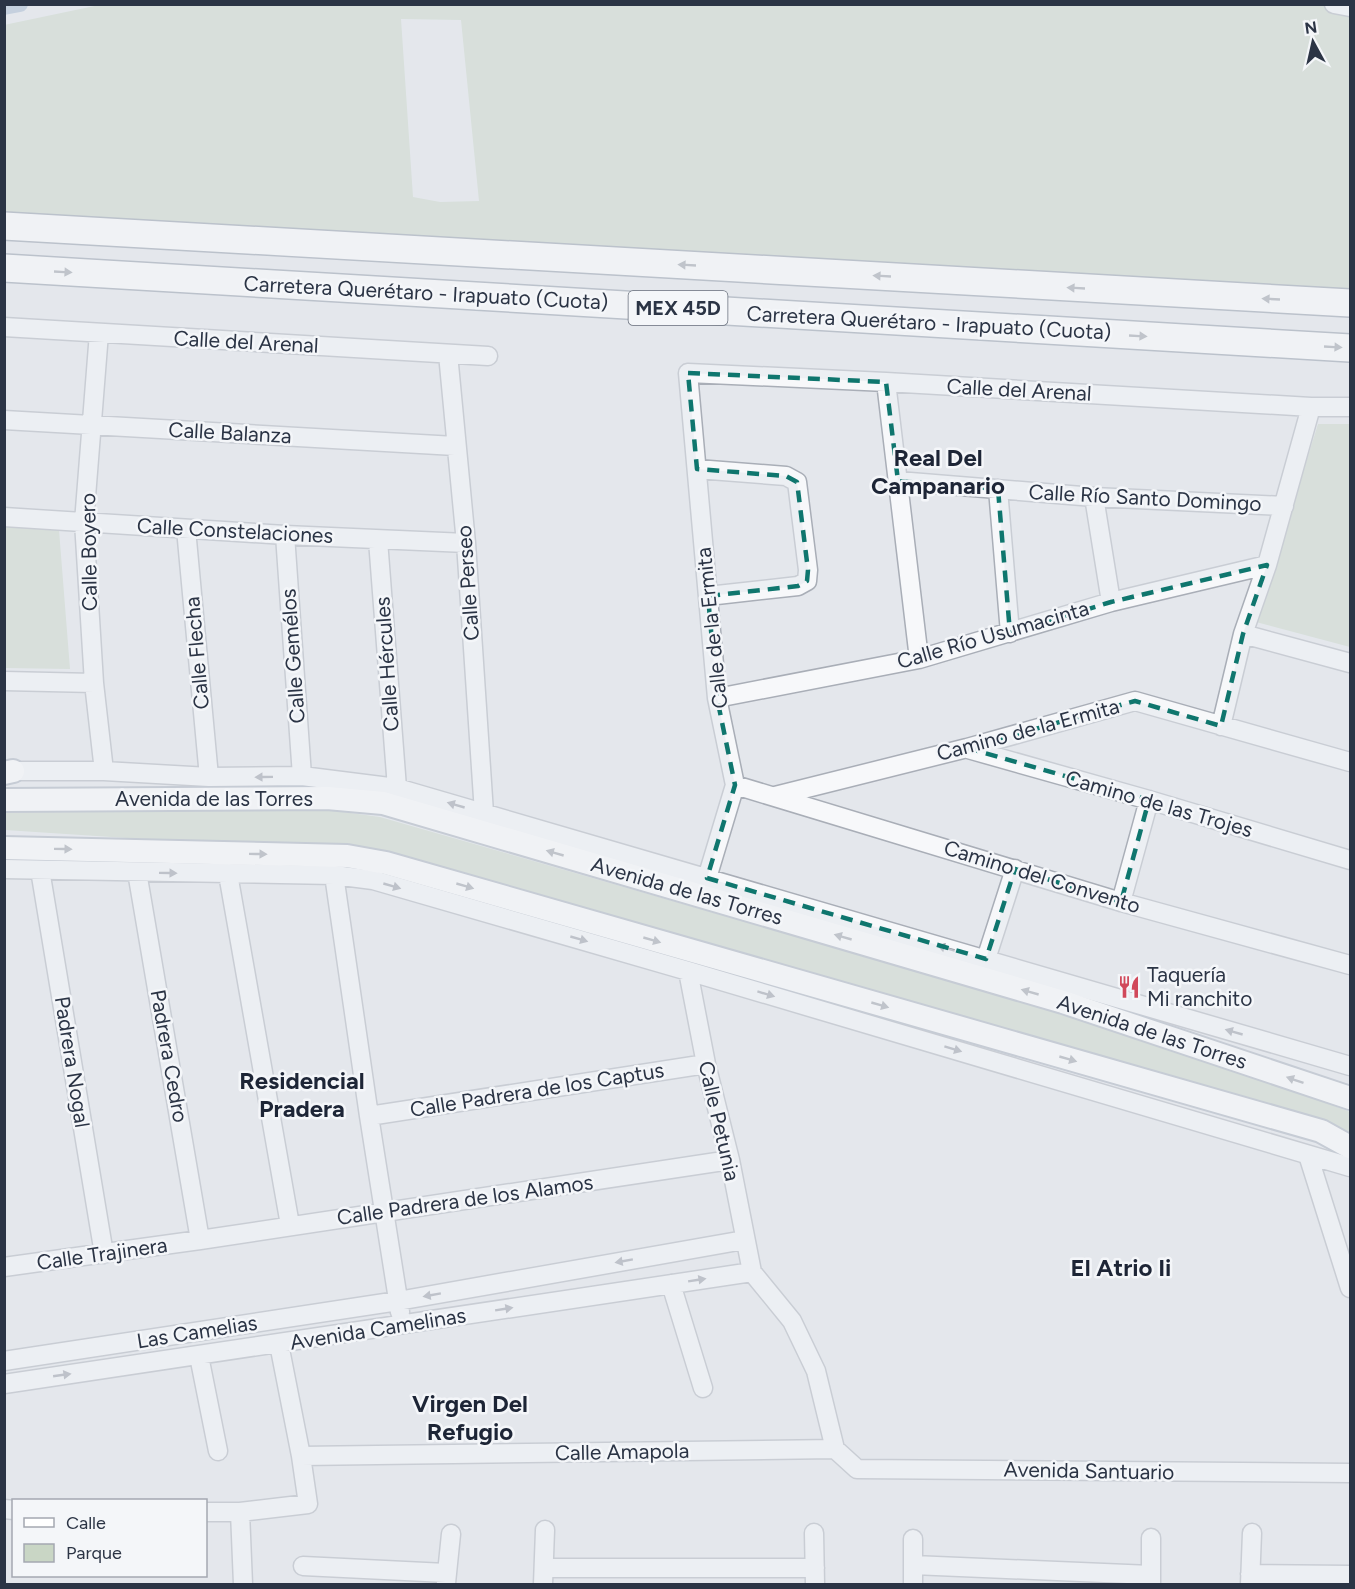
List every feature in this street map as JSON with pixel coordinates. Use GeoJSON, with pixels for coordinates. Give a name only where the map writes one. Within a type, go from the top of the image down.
{"type":"FeatureCollection","features":[{"type":"Feature","properties":{"kind":"highway","name":"Carretera Querétaro - Irapuato (Cuota)"},"geometry":{"type":"LineString","coordinates":[[4,226],[1350,303]]}},
{"type":"Feature","properties":{"kind":"highway","name":"Carretera Querétaro - Irapuato (Cuota)"},"geometry":{"type":"LineString","coordinates":[[4,268],[1350,348]]}},
{"type":"Feature","properties":{"kind":"main road","name":"Avenida de las Torres"},"geometry":{"type":"LineString","coordinates":[[4,800],[327,798],[383,802],[1063,1002],[1350,1098]]}},
{"type":"Feature","properties":{"kind":"main road"},"geometry":{"type":"LineString","coordinates":[[4,848],[347,856],[386,863],[1321,1131],[1350,1147]]}},
{"type":"Feature","properties":{"kind":"street"},"geometry":{"type":"LineString","coordinates":[[1334,4],[1350,7]]}},
{"type":"Feature","properties":{"kind":"street","name":"Calle del Arenal"},"geometry":{"type":"LineString","coordinates":[[4,327],[488,356]]}},
{"type":"Feature","properties":{"kind":"street","name":"Calle Boyero"},"geometry":{"type":"LineString","coordinates":[[99,333],[84,522],[94,683],[104,771]]}},
{"type":"Feature","properties":{"kind":"street","name":"Calle Perseo"},"geometry":{"type":"LineString","coordinates":[[448,354],[455,447],[466,543],[484,813]]}},
{"type":"Feature","properties":{"kind":"street","name":"Calle del Arenal"},"geometry":{"type":"LineString","coordinates":[[688,373],[886,382],[1311,407],[1350,407]]}},
{"type":"Feature","properties":{"kind":"street","name":"Calle de la Ermita"},"geometry":{"type":"LineString","coordinates":[[688,373],[717,698],[735,785],[707,878]]}},
{"type":"Feature","properties":{"kind":"street"},"geometry":{"type":"LineString","coordinates":[[886,382],[919,659]]}},
{"type":"Feature","properties":{"kind":"street"},"geometry":{"type":"LineString","coordinates":[[1221,726],[1244,634],[1267,565],[1311,407]]}},
{"type":"Feature","properties":{"kind":"street","name":"Calle Balanza"},"geometry":{"type":"LineString","coordinates":[[4,420],[455,447]]}},
{"type":"Feature","properties":{"kind":"street"},"geometry":{"type":"LineString","coordinates":[[697,469],[786,476],[797,482],[808,570],[807,581],[798,586],[708,596]]}},
{"type":"Feature","properties":{"kind":"street","name":"Calle Río Santo Domingo"},"geometry":{"type":"LineString","coordinates":[[898,481],[1094,497],[1284,506]]}},
{"type":"Feature","properties":{"kind":"street"},"geometry":{"type":"LineString","coordinates":[[998,489],[1010,633]]}},
{"type":"Feature","properties":{"kind":"street"},"geometry":{"type":"LineString","coordinates":[[1094,497],[1111,602]]}},
{"type":"Feature","properties":{"kind":"street","name":"Calle Constelaciones"},"geometry":{"type":"LineString","coordinates":[[4,517],[285,535],[466,543]]}},
{"type":"Feature","properties":{"kind":"street","name":"Calle Flecha"},"geometry":{"type":"LineString","coordinates":[[186,529],[209,777]]}},
{"type":"Feature","properties":{"kind":"street","name":"Calle Gemélos"},"geometry":{"type":"LineString","coordinates":[[285,535],[302,776]]}},
{"type":"Feature","properties":{"kind":"street","name":"Calle Hércules"},"geometry":{"type":"LineString","coordinates":[[378,540],[396,788]]}},
{"type":"Feature","properties":{"kind":"street","name":"Calle Río Usumacinta"},"geometry":{"type":"LineString","coordinates":[[717,698],[919,659],[1111,602],[1267,565]]}},
{"type":"Feature","properties":{"kind":"street"},"geometry":{"type":"LineString","coordinates":[[1244,634],[1350,663]]}},
{"type":"Feature","properties":{"kind":"street"},"geometry":{"type":"LineString","coordinates":[[4,681],[94,683]]}},
{"type":"Feature","properties":{"kind":"street","name":"Camino de la Ermita"},"geometry":{"type":"LineString","coordinates":[[773,797],[967,748],[1135,701],[1350,762]]}},
{"type":"Feature","properties":{"kind":"street","name":"Camino de las Trojes"},"geometry":{"type":"LineString","coordinates":[[967,748],[1350,860]]}},
{"type":"Feature","properties":{"kind":"street","name":"Avenida de las Torres"},"geometry":{"type":"LineString","coordinates":[[7,772],[104,771],[209,777],[302,776],[396,788],[1350,1066]]}},
{"type":"Feature","properties":{"kind":"street","name":"Camino del Convento"},"geometry":{"type":"LineString","coordinates":[[735,785],[1121,902],[1350,965]]}},
{"type":"Feature","properties":{"kind":"street"},"geometry":{"type":"LineString","coordinates":[[1121,902],[1149,800]]}},
{"type":"Feature","properties":{"kind":"street"},"geometry":{"type":"LineString","coordinates":[[4,869],[334,875],[373,880],[1350,1167]]}},
{"type":"Feature","properties":{"kind":"street"},"geometry":{"type":"LineString","coordinates":[[986,959],[1015,869]]}},
{"type":"Feature","properties":{"kind":"street","name":"Padrera Nogal"},"geometry":{"type":"LineString","coordinates":[[40,870],[104,1254]]}},
{"type":"Feature","properties":{"kind":"street","name":"Padrera Cedro"},"geometry":{"type":"LineString","coordinates":[[137,872],[200,1240]]}},
{"type":"Feature","properties":{"kind":"street"},"geometry":{"type":"LineString","coordinates":[[228,874],[290,1225]]}},
{"type":"Feature","properties":{"kind":"street"},"geometry":{"type":"LineString","coordinates":[[334,875],[402,1325]]}},
{"type":"Feature","properties":{"kind":"street","name":"Calle Petunia"},"geometry":{"type":"LineString","coordinates":[[688,971],[752,1272]]}},
{"type":"Feature","properties":{"kind":"street","name":"Calle Padrera de los Captus"},"geometry":{"type":"LineString","coordinates":[[369,1116],[706,1064]]}},
{"type":"Feature","properties":{"kind":"street"},"geometry":{"type":"LineString","coordinates":[[1308,1155],[1350,1288]]}},
{"type":"Feature","properties":{"kind":"street","name":"Calle Padrera de los Alamos"},"geometry":{"type":"LineString","coordinates":[[200,1240],[729,1160]]}},
{"type":"Feature","properties":{"kind":"street","name":"Calle Trajinera"},"geometry":{"type":"LineString","coordinates":[[4,1267],[200,1240]]}},
{"type":"Feature","properties":{"kind":"street","name":"Las Camelias"},"geometry":{"type":"LineString","coordinates":[[4,1361],[398,1301],[744,1240]]}},
{"type":"Feature","properties":{"kind":"street"},"geometry":{"type":"LineString","coordinates":[[752,1272],[792,1321],[816,1371],[835,1449]]}},
{"type":"Feature","properties":{"kind":"street","name":"Avenida Camelinas"},"geometry":{"type":"LineString","coordinates":[[4,1384],[752,1272]]}},
{"type":"Feature","properties":{"kind":"street"},"geometry":{"type":"LineString","coordinates":[[670,1284],[704,1388]]}},
{"type":"Feature","properties":{"kind":"street"},"geometry":{"type":"LineString","coordinates":[[207,1512],[240,1512],[308,1504],[279,1344]]}},
{"type":"Feature","properties":{"kind":"street"},"geometry":{"type":"LineString","coordinates":[[199,1356],[218,1451]]}},
{"type":"Feature","properties":{"kind":"street","name":"Calle Amapola"},"geometry":{"type":"LineString","coordinates":[[301,1456],[835,1449]]}},
{"type":"Feature","properties":{"kind":"street","name":"Avenida Santuario"},"geometry":{"type":"LineString","coordinates":[[835,1449],[858,1469],[1350,1473]]}},
{"type":"Feature","properties":{"kind":"street"},"geometry":{"type":"LineString","coordinates":[[240,1512],[243,1584]]}},
{"type":"Feature","properties":{"kind":"street"},"geometry":{"type":"LineString","coordinates":[[545,1530],[544,1576],[815,1576],[814,1533]]}},
{"type":"Feature","properties":{"kind":"street"},"geometry":{"type":"LineString","coordinates":[[1252,1533],[1250,1579],[1350,1575]]}},
{"type":"Feature","properties":{"kind":"street"},"geometry":{"type":"LineString","coordinates":[[303,1566],[334,1576],[446,1579],[451,1534]]}},
{"type":"Feature","properties":{"kind":"street"},"geometry":{"type":"LineString","coordinates":[[913,1565],[1151,1580],[1151,1538]]}},
{"type":"Feature","properties":{"kind":"street"},"geometry":{"type":"LineString","coordinates":[[913,1539],[913,1584]]}},
{"type":"Feature","properties":{"kind":"highlighted area"},"geometry":{"type":"Polygon","coordinates":[[[688,373],[886,382],[898,481],[998,489],[1010,633],[1111,602],[1267,565],[1243,634],[1221,726],[1135,701],[967,748],[1149,800],[1121,902],[1015,869],[986,959],[707,878],[735,785],[717,698],[708,596],[798,586],[807,581],[808,570],[797,482],[786,476],[697,469],[688,373]]]}},
{"type":"Feature","properties":{"kind":"green space"},"geometry":{"type":"Polygon","coordinates":[[[104,4],[1350,5],[1350,289],[1244,287],[5,215],[4,25],[104,4]],[[401,19],[413,197],[440,202],[479,201],[461,20],[401,19]]]}},
{"type":"Feature","properties":{"kind":"green space"},"geometry":{"type":"Polygon","coordinates":[[[1318,424],[1350,424],[1350,647],[1256,622],[1318,424]]]}},
{"type":"Feature","properties":{"kind":"green space"},"geometry":{"type":"Polygon","coordinates":[[[5,526],[59,530],[70,669],[5,668],[5,526]]]}},
{"type":"Feature","properties":{"kind":"green space"},"geometry":{"type":"Polygon","coordinates":[[[133,807],[336,811],[380,817],[1177,1046],[1350,1112],[1350,1134],[366,849],[332,844],[142,839],[5,830],[4,813],[133,807]]]}},
{"type":"Feature","properties":{"kind":"waterway"},"geometry":{"type":"LineString","coordinates":[[4,7],[20,4]]}},
{"type":"Feature","properties":{"kind":"place","name":"Taquería Mi ranchito"},"geometry":{"type":"Point","coordinates":[1129,987]}},
{"type":"Feature","properties":{"kind":"district","name":"Real Del Campanario"},"geometry":{"type":"Point","coordinates":[938,472]}},
{"type":"Feature","properties":{"kind":"district","name":"Residencial Pradera"},"geometry":{"type":"Point","coordinates":[302,1095]}},
{"type":"Feature","properties":{"kind":"district","name":"El Atrio Ii"},"geometry":{"type":"Point","coordinates":[1121,1268]}},
{"type":"Feature","properties":{"kind":"district","name":"Virgen Del Refugio"},"geometry":{"type":"Point","coordinates":[470,1418]}}]}
